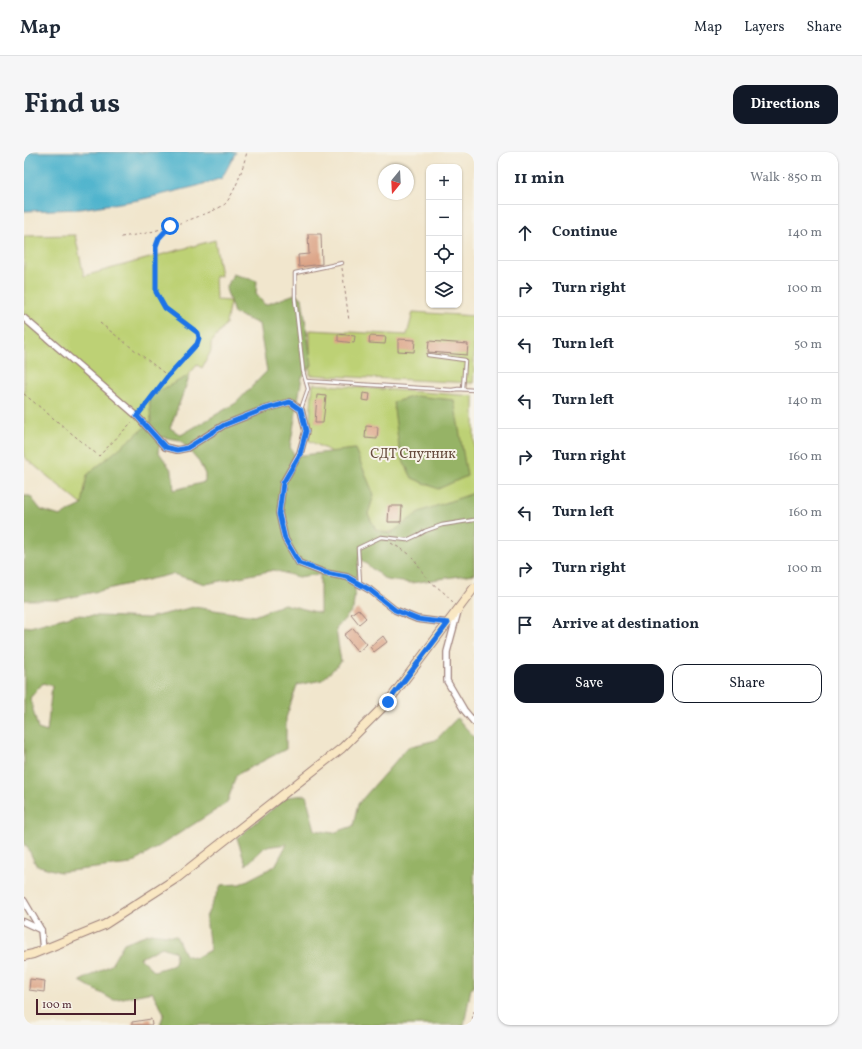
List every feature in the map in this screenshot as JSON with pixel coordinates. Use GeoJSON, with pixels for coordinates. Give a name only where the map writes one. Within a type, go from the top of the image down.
{"type":"FeatureCollection","features":[{"type":"Feature","properties":{"kind":"main road"},"geometry":{"type":"LineString","coordinates":[[24,956],[43,950],[104,925],[177,878],[342,748],[388,702],[474,588]]}},
{"type":"Feature","properties":{"kind":"street"},"geometry":{"type":"LineString","coordinates":[[24,318],[137,416],[165,447],[177,450],[187,448],[224,425],[262,410],[290,402],[301,410],[306,431],[300,454],[283,483],[279,514],[285,539],[299,563],[326,573],[347,577],[370,590],[395,610],[417,619],[448,623]]}},
{"type":"Feature","properties":{"kind":"street"},"geometry":{"type":"LineString","coordinates":[[458,611],[447,652],[448,681],[464,710],[474,722]]}},
{"type":"Feature","properties":{"kind":"street"},"geometry":{"type":"LineString","coordinates":[[24,901],[41,930],[43,950]]}},
{"type":"Feature","properties":{"kind":"street"},"geometry":{"type":"LineString","coordinates":[[24,922],[41,930]]}},
{"type":"Feature","properties":{"kind":"lane"},"geometry":{"type":"LineString","coordinates":[[301,410],[308,389],[303,371],[296,307],[295,273],[342,263]]}},
{"type":"Feature","properties":{"kind":"lane"},"geometry":{"type":"LineString","coordinates":[[428,355],[465,360],[463,389]]}},
{"type":"Feature","properties":{"kind":"lane"},"geometry":{"type":"LineString","coordinates":[[306,381],[474,390]]}},
{"type":"Feature","properties":{"kind":"lane"},"geometry":{"type":"LineString","coordinates":[[360,584],[358,548],[382,537],[406,540],[425,531],[474,520]]}},
{"type":"Feature","properties":{"kind":"path"},"geometry":{"type":"LineString","coordinates":[[121,237],[143,234],[170,226],[211,211],[225,204],[239,180],[247,152]]}},
{"type":"Feature","properties":{"kind":"path"},"geometry":{"type":"LineString","coordinates":[[24,394],[99,456],[137,416],[168,376],[197,344],[199,338],[198,333],[165,308],[156,292],[156,246],[159,238],[170,226]]}},
{"type":"Feature","properties":{"kind":"path"},"geometry":{"type":"LineString","coordinates":[[342,263],[349,321]]}},
{"type":"Feature","properties":{"kind":"path"},"geometry":{"type":"LineString","coordinates":[[100,323],[168,376]]}},
{"type":"Feature","properties":{"kind":"path"},"geometry":{"type":"LineString","coordinates":[[382,537],[408,553],[437,588],[450,597],[458,611]]}},
{"type":"Feature","properties":{"kind":"path"},"geometry":{"type":"LineString","coordinates":[[471,1025],[474,1011]]}},
{"type":"Feature","properties":{"kind":"green space"},"geometry":{"type":"Polygon","coordinates":[[[75,235],[84,276],[215,240],[221,276],[215,276],[216,300],[230,301],[226,324],[211,343],[211,351],[202,368],[197,365],[186,378],[91,512],[24,457],[24,236],[75,235]]]}},
{"type":"Feature","properties":{"kind":"green space"},"geometry":{"type":"Polygon","coordinates":[[[233,274],[257,281],[256,294],[265,305],[295,294],[302,298],[312,365],[302,377],[290,447],[295,456],[355,449],[374,495],[368,514],[376,530],[390,534],[419,512],[474,493],[474,574],[411,583],[386,580],[359,558],[353,609],[336,629],[341,662],[322,680],[297,685],[286,718],[286,749],[236,775],[227,803],[131,864],[60,872],[36,865],[27,846],[24,845],[24,626],[30,627],[75,615],[148,618],[194,607],[254,616],[284,604],[320,613],[320,574],[298,577],[274,570],[206,584],[173,574],[59,600],[24,600],[24,496],[30,496],[41,510],[60,516],[82,505],[87,475],[151,422],[149,396],[190,375],[170,428],[181,435],[236,403],[267,371],[259,324],[234,313],[226,289],[233,274]],[[162,437],[158,451],[172,471],[174,490],[205,482],[205,474],[199,462],[180,440],[162,437]],[[43,683],[30,698],[38,729],[47,732],[52,686],[43,683]]]}},
{"type":"Feature","properties":{"kind":"green space"},"geometry":{"type":"Polygon","coordinates":[[[413,312],[474,316],[473,383],[310,375],[310,330],[407,335],[413,312]]]}},
{"type":"Feature","properties":{"kind":"green space","name":"СДТ Спутник"},"geometry":{"type":"Polygon","coordinates":[[[313,384],[474,396],[474,515],[365,537],[353,463],[308,440],[313,384]]]}},
{"type":"Feature","properties":{"kind":"green space"},"geometry":{"type":"Polygon","coordinates":[[[416,396],[454,400],[467,476],[438,489],[412,478],[400,454],[393,402],[416,396]]]}},
{"type":"Feature","properties":{"kind":"green space"},"geometry":{"type":"Polygon","coordinates":[[[457,718],[474,737],[474,986],[471,988],[464,1025],[160,1025],[164,1013],[152,992],[113,1000],[80,981],[111,965],[124,943],[150,933],[176,936],[185,955],[195,958],[210,950],[206,917],[221,885],[240,884],[275,866],[287,844],[265,847],[246,865],[237,838],[287,797],[306,795],[315,830],[333,833],[353,826],[358,804],[408,747],[436,740],[457,718]],[[162,947],[140,958],[154,971],[174,965],[176,952],[162,947]]]}},
{"type":"Feature","properties":{"kind":"water"},"geometry":{"type":"Polygon","coordinates":[[[24,152],[236,152],[222,178],[197,186],[139,200],[80,209],[24,211],[24,152]]]}},
{"type":"Feature","properties":{"kind":"building"},"geometry":{"type":"Polygon","coordinates":[[[308,234],[321,234],[322,264],[299,267],[298,255],[309,254],[308,234]]]}},
{"type":"Feature","properties":{"kind":"building"},"geometry":{"type":"Polygon","coordinates":[[[338,334],[355,336],[354,343],[338,341],[338,334]]]}},
{"type":"Feature","properties":{"kind":"building"},"geometry":{"type":"Polygon","coordinates":[[[370,336],[386,337],[385,344],[369,343],[370,336]]]}},
{"type":"Feature","properties":{"kind":"building"},"geometry":{"type":"Polygon","coordinates":[[[398,339],[415,340],[414,352],[398,351],[398,339]]]}},
{"type":"Feature","properties":{"kind":"building"},"geometry":{"type":"Polygon","coordinates":[[[429,341],[468,344],[467,355],[428,352],[429,341]]]}},
{"type":"Feature","properties":{"kind":"building"},"geometry":{"type":"Polygon","coordinates":[[[363,393],[370,394],[369,401],[362,400],[363,393]]]}},
{"type":"Feature","properties":{"kind":"building"},"geometry":{"type":"Polygon","coordinates":[[[317,395],[326,396],[323,423],[315,423],[317,395]]]}},
{"type":"Feature","properties":{"kind":"building"},"geometry":{"type":"Polygon","coordinates":[[[366,426],[378,427],[377,439],[365,438],[366,426]]]}},
{"type":"Feature","properties":{"kind":"building"},"geometry":{"type":"Polygon","coordinates":[[[389,506],[402,506],[401,522],[388,522],[389,506]]]}},
{"type":"Feature","properties":{"kind":"building"},"geometry":{"type":"Polygon","coordinates":[[[358,609],[366,618],[359,624],[351,614],[358,609]]]}},
{"type":"Feature","properties":{"kind":"building"},"geometry":{"type":"Polygon","coordinates":[[[353,628],[367,644],[358,652],[344,635],[353,628]]]}},
{"type":"Feature","properties":{"kind":"building"},"geometry":{"type":"Polygon","coordinates":[[[383,636],[387,642],[374,652],[370,647],[383,636]]]}},
{"type":"Feature","properties":{"kind":"building"},"geometry":{"type":"Polygon","coordinates":[[[30,979],[45,981],[44,992],[29,990],[30,979]]]}},
{"type":"Feature","properties":{"kind":"building"},"geometry":{"type":"Polygon","coordinates":[[[151,1019],[152,1025],[132,1025],[132,1022],[151,1019]]]}},
{"type":"Feature","properties":{"kind":"route"},"geometry":{"type":"LineString","coordinates":[[170,226],[163,232],[156,246],[156,292],[165,308],[198,333],[199,338],[197,344],[168,376],[137,416],[165,447],[177,450],[187,448],[224,425],[262,410],[290,402],[301,410],[306,431],[300,454],[283,483],[279,514],[285,539],[299,563],[326,573],[347,577],[370,590],[395,610],[417,619],[448,623],[388,702]]}}]}
